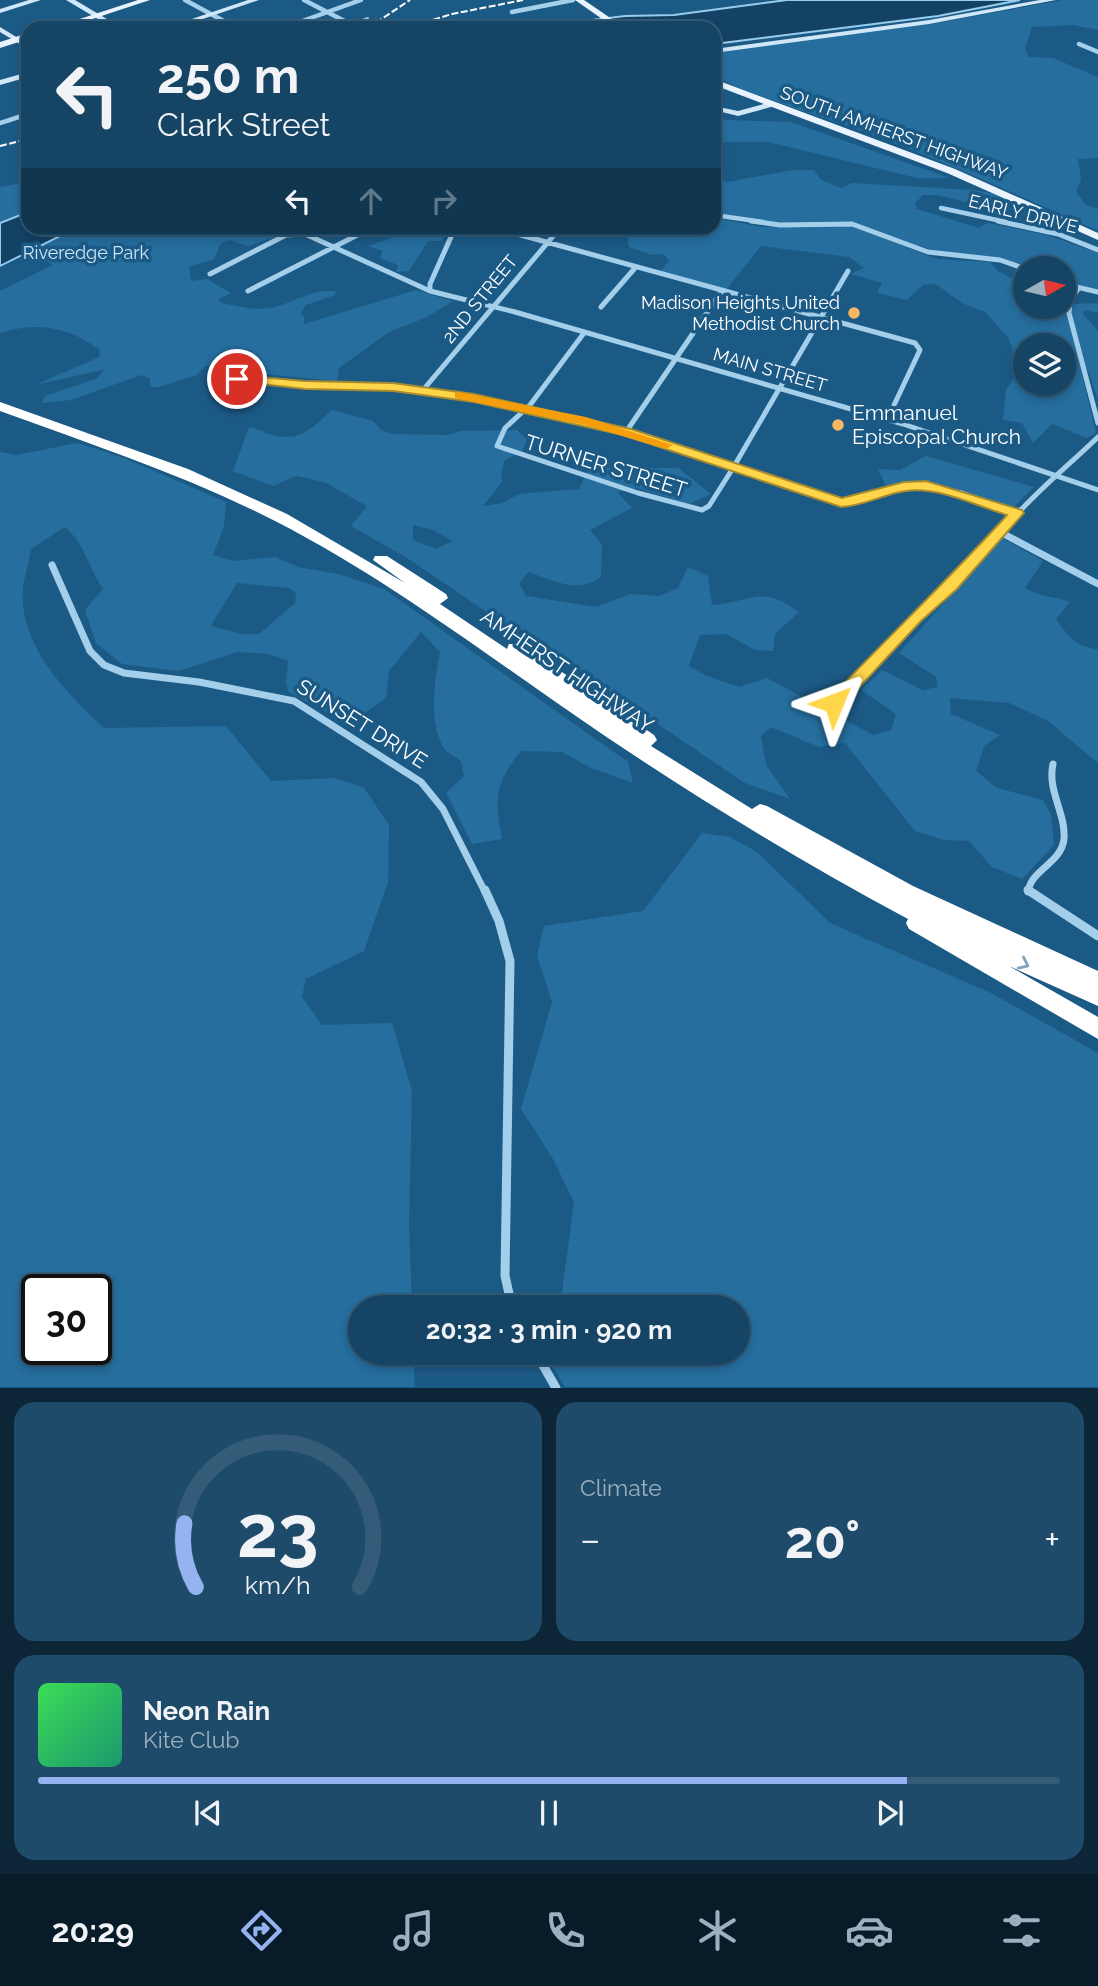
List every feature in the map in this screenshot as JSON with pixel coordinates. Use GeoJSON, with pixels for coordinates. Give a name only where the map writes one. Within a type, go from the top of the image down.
{"type":"FeatureCollection","features":[{"type":"Feature","properties":{"kind":"highway","name":"AMHERST HIGHWAY"},"geometry":{"type":"LineString","coordinates":[[0,395],[204,473],[337,535],[417,583],[659,747],[761,812],[870,873],[991,934],[1098,981]]}},
{"type":"Feature","properties":{"kind":"highway","name":"AMHERST HIGHWAY"},"geometry":{"type":"LineString","coordinates":[[0,406],[183,472],[319,538],[436,609],[615,733],[821,863],[932,921],[1098,996]]}},
{"type":"Feature","properties":{"kind":"highway"},"geometry":{"type":"LineString","coordinates":[[821,863],[959,951],[1098,1028]]}},
{"type":"Feature","properties":{"kind":"highway"},"geometry":{"type":"LineString","coordinates":[[991,934],[1098,973]]}},
{"type":"Feature","properties":{"kind":"main road"},"geometry":{"type":"LineString","coordinates":[[78,21],[146,0]]}},
{"type":"Feature","properties":{"kind":"main road"},"geometry":{"type":"LineString","coordinates":[[579,0],[610,21]]}},
{"type":"Feature","properties":{"kind":"main road"},"geometry":{"type":"LineString","coordinates":[[588,0],[619,21]]}},
{"type":"Feature","properties":{"kind":"main road"},"geometry":{"type":"LineString","coordinates":[[0,45],[21,39]]}},
{"type":"Feature","properties":{"kind":"main road","name":"SOUTH AMHERST HIGHWAY"},"geometry":{"type":"LineString","coordinates":[[721,86],[764,107]]}},
{"type":"Feature","properties":{"kind":"main road","name":"SOUTH AMHERST HIGHWAY"},"geometry":{"type":"LineString","coordinates":[[721,91],[938,170],[1027,206],[1098,239]]}},
{"type":"Feature","properties":{"kind":"street"},"geometry":{"type":"LineString","coordinates":[[0,11],[37,0]]}},
{"type":"Feature","properties":{"kind":"street"},"geometry":{"type":"LineString","coordinates":[[71,0],[106,21]]}},
{"type":"Feature","properties":{"kind":"street"},"geometry":{"type":"LineString","coordinates":[[185,0],[224,21]]}},
{"type":"Feature","properties":{"kind":"street"},"geometry":{"type":"LineString","coordinates":[[190,21],[255,0]]}},
{"type":"Feature","properties":{"kind":"street"},"geometry":{"type":"LineString","coordinates":[[304,0],[345,21]]}},
{"type":"Feature","properties":{"kind":"street"},"geometry":{"type":"LineString","coordinates":[[303,21],[362,0]]}},
{"type":"Feature","properties":{"kind":"street"},"geometry":{"type":"LineString","coordinates":[[512,12],[547,1],[573,0]]}},
{"type":"Feature","properties":{"kind":"street"},"geometry":{"type":"LineString","coordinates":[[721,50],[918,24],[1052,0]]}},
{"type":"Feature","properties":{"kind":"street"},"geometry":{"type":"LineString","coordinates":[[0,29],[21,43]]}},
{"type":"Feature","properties":{"kind":"street"},"geometry":{"type":"LineString","coordinates":[[1079,44],[1098,52]]}},
{"type":"Feature","properties":{"kind":"street"},"geometry":{"type":"LineString","coordinates":[[0,83],[21,76]]}},
{"type":"Feature","properties":{"kind":"street"},"geometry":{"type":"LineString","coordinates":[[721,110],[738,114],[764,107]]}},
{"type":"Feature","properties":{"kind":"street"},"geometry":{"type":"LineString","coordinates":[[0,123],[21,116]]}},
{"type":"Feature","properties":{"kind":"street","name":"EARLY DRIVE"},"geometry":{"type":"LineString","coordinates":[[941,208],[1058,234],[1098,250]]}},
{"type":"Feature","properties":{"kind":"street"},"geometry":{"type":"LineString","coordinates":[[721,216],[780,225],[852,224],[928,252],[1000,260],[1013,264]]}},
{"type":"Feature","properties":{"kind":"street","name":"MAIN STREET"},"geometry":{"type":"LineString","coordinates":[[210,274],[286,235]]}},
{"type":"Feature","properties":{"kind":"street","name":"MAIN STREET"},"geometry":{"type":"LineString","coordinates":[[307,235],[430,291],[495,307],[887,420],[1098,490]]}},
{"type":"Feature","properties":{"kind":"street"},"geometry":{"type":"LineString","coordinates":[[248,291],[357,235]]}},
{"type":"Feature","properties":{"kind":"street"},"geometry":{"type":"LineString","coordinates":[[430,291],[430,284],[452,235]]}},
{"type":"Feature","properties":{"kind":"street"},"geometry":{"type":"LineString","coordinates":[[520,235],[915,343],[920,350],[887,420]]}},
{"type":"Feature","properties":{"kind":"street","name":"2ND STREET"},"geometry":{"type":"LineString","coordinates":[[423,390],[495,307],[519,271],[553,235]]}},
{"type":"Feature","properties":{"kind":"street"},"geometry":{"type":"LineString","coordinates":[[601,307],[635,268]]}},
{"type":"Feature","properties":{"kind":"street"},"geometry":{"type":"LineString","coordinates":[[733,468],[823,318],[848,271]]}},
{"type":"Feature","properties":{"kind":"street"},"geometry":{"type":"LineString","coordinates":[[1076,287],[1098,292]]}},
{"type":"Feature","properties":{"kind":"street"},"geometry":{"type":"LineString","coordinates":[[1079,288],[1070,300],[1069,313],[1098,423]]}},
{"type":"Feature","properties":{"kind":"street"},"geometry":{"type":"LineString","coordinates":[[626,432],[721,292]]}},
{"type":"Feature","properties":{"kind":"street"},"geometry":{"type":"LineString","coordinates":[[524,408],[530,405],[584,333]]}},
{"type":"Feature","properties":{"kind":"street"},"geometry":{"type":"LineString","coordinates":[[215,377],[423,390],[524,408],[626,432],[841,502],[855,502],[904,487],[926,486],[1017,513]]}},
{"type":"Feature","properties":{"kind":"street","name":"TURNER STREET"},"geometry":{"type":"LineString","coordinates":[[524,408],[496,442],[500,449],[638,493],[702,510],[709,506],[733,468]]}},
{"type":"Feature","properties":{"kind":"street"},"geometry":{"type":"LineString","coordinates":[[834,703],[1017,513],[1098,437]]}},
{"type":"Feature","properties":{"kind":"street"},"geometry":{"type":"LineString","coordinates":[[1000,532],[1098,584]]}},
{"type":"Feature","properties":{"kind":"street","name":"SUNSET DRIVE"},"geometry":{"type":"LineString","coordinates":[[52,565],[90,651],[104,665],[124,673],[199,682],[294,701],[410,774],[443,809],[486,891],[506,940],[510,961],[510,1114],[505,1276],[509,1295]]}},
{"type":"Feature","properties":{"kind":"street"},"geometry":{"type":"LineString","coordinates":[[1053,764],[1049,786],[1063,840],[1057,856],[1027,888],[1032,897],[1098,936]]}},
{"type":"Feature","properties":{"kind":"street"},"geometry":{"type":"LineString","coordinates":[[543,1365],[556,1388]]}},
{"type":"Feature","properties":{"kind":"green space"},"geometry":{"type":"Polygon","coordinates":[[[1063,0],[1098,0],[1098,30],[1074,25],[1032,27],[1025,48],[1029,57],[1053,58],[1098,77],[1098,158],[1078,159],[1081,179],[1076,192],[1085,204],[1098,209],[1098,231],[931,158],[721,80],[721,52],[943,22],[1063,0]]]}},
{"type":"Feature","properties":{"kind":"green space"},"geometry":{"type":"Polygon","coordinates":[[[721,118],[791,122],[950,178],[917,178],[768,142],[721,142],[721,118]]]}},
{"type":"Feature","properties":{"kind":"green space"},"geometry":{"type":"Polygon","coordinates":[[[793,170],[814,170],[820,179],[841,188],[852,183],[992,193],[1030,210],[1025,213],[987,202],[978,205],[937,195],[923,195],[915,203],[917,209],[979,228],[988,223],[1047,235],[1098,253],[1098,290],[1076,285],[1076,256],[1013,256],[1013,262],[941,253],[852,223],[780,223],[721,215],[721,180],[727,182],[793,170]]]}},
{"type":"Feature","properties":{"kind":"green space"},"geometry":{"type":"Polygon","coordinates":[[[21,183],[21,215],[0,223],[0,187],[21,183]]]}},
{"type":"Feature","properties":{"kind":"green space"},"geometry":{"type":"Polygon","coordinates":[[[721,219],[762,227],[834,225],[859,228],[936,259],[990,262],[998,271],[1013,279],[1013,319],[1076,319],[1076,304],[1098,303],[1098,313],[1084,310],[1083,314],[1098,331],[1098,400],[1088,371],[1081,370],[1096,433],[1087,438],[1052,424],[1033,443],[1022,423],[1003,420],[1006,390],[1013,379],[1013,396],[1076,396],[1076,333],[1013,333],[1013,351],[1009,339],[985,312],[962,303],[936,284],[923,285],[907,300],[877,293],[882,283],[851,274],[864,268],[849,257],[761,246],[726,290],[659,273],[669,261],[664,254],[652,255],[629,247],[627,235],[721,235],[721,219]]]}},
{"type":"Feature","properties":{"kind":"green space","name":"Riveredge Park"},"geometry":{"type":"Polygon","coordinates":[[[61,235],[282,235],[248,246],[229,240],[221,243],[214,259],[189,267],[191,281],[207,279],[231,293],[218,300],[255,309],[280,306],[322,291],[336,291],[335,295],[306,305],[300,314],[304,316],[304,324],[416,290],[453,301],[427,317],[389,332],[339,368],[337,381],[264,374],[260,368],[248,370],[243,365],[205,366],[197,375],[159,387],[150,387],[150,379],[141,375],[71,400],[42,403],[45,396],[96,379],[106,369],[35,385],[99,357],[100,350],[76,336],[52,328],[27,327],[0,333],[0,291],[53,265],[30,250],[61,235]]]}},
{"type":"Feature","properties":{"kind":"green space"},"geometry":{"type":"Polygon","coordinates":[[[388,235],[445,235],[442,241],[428,241],[409,271],[396,272],[398,265],[380,258],[383,251],[369,246],[390,238],[388,235]]]}},
{"type":"Feature","properties":{"kind":"green space"},"geometry":{"type":"Polygon","coordinates":[[[332,410],[373,421],[381,430],[393,434],[448,435],[461,431],[517,430],[527,439],[523,450],[504,461],[501,477],[503,481],[483,506],[503,503],[519,494],[579,489],[588,470],[596,468],[678,468],[711,494],[689,504],[637,488],[617,492],[632,508],[590,530],[602,545],[601,577],[583,585],[574,585],[556,582],[529,572],[519,583],[526,596],[596,607],[631,594],[659,596],[678,588],[688,567],[708,576],[712,605],[757,597],[775,599],[799,612],[775,634],[773,651],[755,650],[726,634],[700,635],[689,666],[707,676],[739,687],[767,678],[873,735],[891,730],[896,714],[861,690],[882,670],[923,690],[938,687],[936,677],[899,653],[1002,538],[1043,561],[1025,588],[1070,602],[1056,619],[1074,640],[1084,646],[1098,649],[1098,763],[1048,721],[1009,703],[950,698],[951,714],[1000,735],[984,746],[976,771],[997,788],[1043,800],[1051,815],[1054,845],[1022,879],[992,867],[969,841],[944,840],[915,831],[845,743],[819,747],[771,727],[761,736],[766,765],[790,799],[745,783],[609,691],[535,636],[497,619],[407,558],[351,526],[367,506],[324,482],[296,476],[273,486],[233,471],[249,427],[276,436],[293,436],[307,431],[332,410]],[[413,525],[413,540],[436,549],[453,541],[433,530],[413,525]]]}},
{"type":"Feature","properties":{"kind":"green space"},"geometry":{"type":"Polygon","coordinates":[[[78,443],[124,458],[226,502],[224,527],[213,555],[233,561],[276,557],[298,567],[338,574],[384,589],[628,762],[633,783],[589,767],[562,752],[521,751],[501,782],[498,813],[502,839],[472,844],[446,793],[464,776],[461,761],[443,747],[435,725],[434,700],[440,652],[421,632],[389,671],[386,698],[356,719],[325,711],[289,692],[286,683],[288,661],[269,654],[237,652],[179,671],[122,664],[96,643],[85,610],[103,589],[72,533],[65,527],[31,549],[23,587],[23,608],[28,628],[47,665],[74,699],[104,728],[226,726],[271,781],[335,778],[364,788],[389,825],[388,882],[364,951],[306,979],[302,997],[322,1025],[392,1023],[412,1091],[409,1224],[412,1295],[348,1295],[348,1365],[414,1365],[415,1387],[0,1387],[0,452],[16,455],[78,443]],[[237,583],[211,626],[241,634],[259,634],[295,603],[296,593],[289,588],[237,583]]]}},
{"type":"Feature","properties":{"kind":"green space"},"geometry":{"type":"Polygon","coordinates":[[[926,456],[1034,487],[1014,507],[935,485],[886,486],[878,469],[900,470],[926,456]]]}},
{"type":"Feature","properties":{"kind":"green space"},"geometry":{"type":"Polygon","coordinates":[[[702,833],[730,837],[757,852],[830,923],[991,993],[1098,1053],[1098,1387],[565,1387],[552,1365],[750,1365],[750,1295],[562,1295],[574,1202],[553,1159],[521,1109],[552,1002],[537,956],[544,926],[643,911],[702,833]]]}},
{"type":"Feature","properties":{"kind":"shaded area"},"geometry":{"type":"Polygon","coordinates":[[[787,0],[1020,0],[938,16],[721,43],[721,21],[584,21],[625,16],[674,15],[787,0]]]}},
{"type":"Feature","properties":{"kind":"shaded area"},"geometry":{"type":"Polygon","coordinates":[[[21,215],[21,235],[62,235],[0,266],[0,223],[21,215]]]}},
{"type":"Feature","properties":{"kind":"waterway"},"geometry":{"type":"LineString","coordinates":[[360,21],[368,18]]}},
{"type":"Feature","properties":{"kind":"railway"},"geometry":{"type":"LineString","coordinates":[[378,21],[410,0]]}},
{"type":"Feature","properties":{"kind":"railway"},"geometry":{"type":"LineString","coordinates":[[429,21],[523,0]]}},
{"type":"Feature","properties":{"kind":"railway"},"geometry":{"type":"LineString","coordinates":[[0,146],[21,141]]}},
{"type":"Feature","properties":{"kind":"slow traffic"},"geometry":{"type":"LineString","coordinates":[[459,396],[586,421],[666,445]]}},
{"type":"Feature","properties":{"kind":"place","name":"Madison Heights United Methodist Church"},"geometry":{"type":"Point","coordinates":[854,313]}},
{"type":"Feature","properties":{"kind":"place","name":"Emmanuel Episcopal Church"},"geometry":{"type":"Point","coordinates":[838,425]}},
{"type":"Feature","properties":{"kind":"route"},"geometry":{"type":"LineString","coordinates":[[237,379],[305,385],[393,387],[474,398],[626,432],[830,500],[855,502],[919,485],[1017,513],[951,586],[916,617],[834,703]]}}]}
